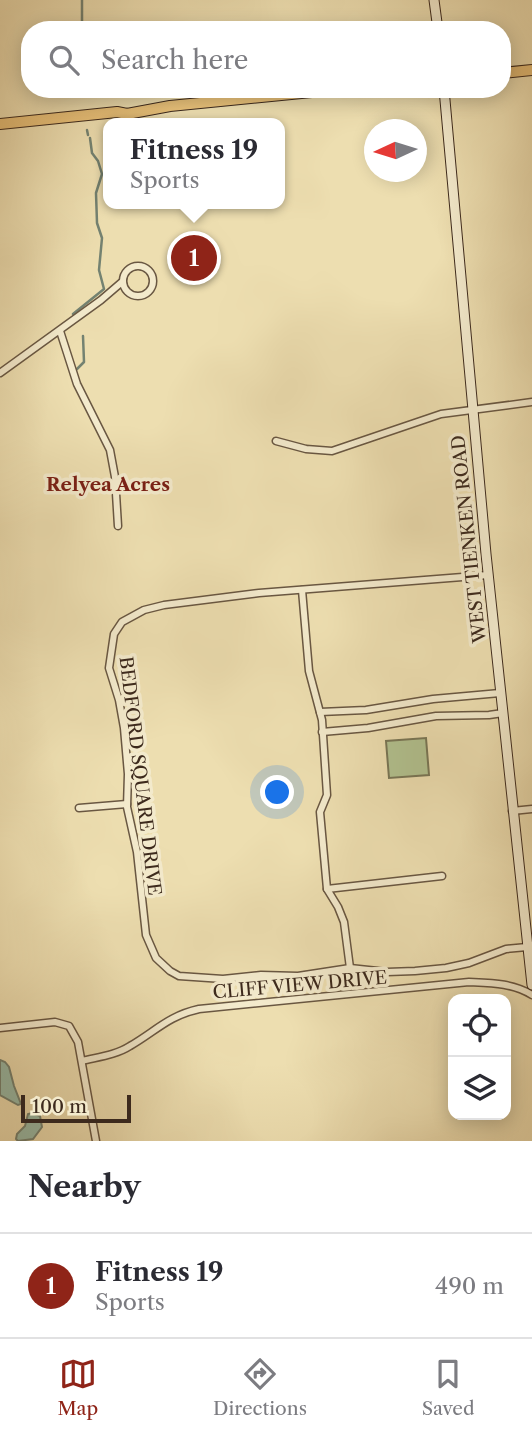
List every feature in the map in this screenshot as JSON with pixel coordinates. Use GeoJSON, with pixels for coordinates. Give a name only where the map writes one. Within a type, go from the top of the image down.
{"type":"FeatureCollection","features":[{"type":"Feature","properties":{"kind":"main road"},"geometry":{"type":"LineString","coordinates":[[434,0],[437,21]]}},
{"type":"Feature","properties":{"kind":"main road"},"geometry":{"type":"LineString","coordinates":[[511,72],[532,70]]}},
{"type":"Feature","properties":{"kind":"main road"},"geometry":{"type":"LineString","coordinates":[[0,124],[117,112],[127,114],[170,106],[251,98]]}},
{"type":"Feature","properties":{"kind":"main road","name":"WEST TIENKEN ROAD"},"geometry":{"type":"LineString","coordinates":[[445,98],[488,575],[532,985]]}},
{"type":"Feature","properties":{"kind":"street"},"geometry":{"type":"LineString","coordinates":[[0,373],[110,292],[122,282],[125,272],[134,267],[144,267],[152,277],[152,286],[146,294],[136,297],[127,292],[110,292]]}},
{"type":"Feature","properties":{"kind":"street"},"geometry":{"type":"LineString","coordinates":[[122,282],[127,292]]}},
{"type":"Feature","properties":{"kind":"street"},"geometry":{"type":"LineString","coordinates":[[60,331],[77,384],[110,450],[115,477],[118,526]]}},
{"type":"Feature","properties":{"kind":"street"},"geometry":{"type":"LineString","coordinates":[[276,441],[306,449],[332,451],[433,416],[532,402]]}},
{"type":"Feature","properties":{"kind":"street"},"geometry":{"type":"LineString","coordinates":[[350,968],[344,922],[327,889],[320,812],[327,795],[322,732],[320,712],[309,671],[302,590],[488,575]]}},
{"type":"Feature","properties":{"kind":"street","name":"BEDFORD SQUARE DRIVE"},"geometry":{"type":"LineString","coordinates":[[302,590],[164,605],[144,610],[122,622],[114,634],[108,668],[119,700],[124,728],[128,774],[127,804],[142,884],[149,948],[156,958],[179,976],[223,979],[261,975],[298,976],[350,968],[387,972],[446,968],[469,963],[506,949],[527,947]]}},
{"type":"Feature","properties":{"kind":"street"},"geometry":{"type":"LineString","coordinates":[[320,712],[366,710],[433,699],[500,693]]}},
{"type":"Feature","properties":{"kind":"street"},"geometry":{"type":"LineString","coordinates":[[322,732],[368,728],[436,716],[502,713]]}},
{"type":"Feature","properties":{"kind":"street"},"geometry":{"type":"LineString","coordinates":[[79,808],[127,804]]}},
{"type":"Feature","properties":{"kind":"street"},"geometry":{"type":"LineString","coordinates":[[512,811],[532,809]]}},
{"type":"Feature","properties":{"kind":"street"},"geometry":{"type":"LineString","coordinates":[[327,889],[442,876]]}},
{"type":"Feature","properties":{"kind":"street","name":"CLIFF VIEW DRIVE"},"geometry":{"type":"LineString","coordinates":[[82,1061],[128,1048],[165,1021],[199,1009],[469,982],[521,988],[532,995]]}},
{"type":"Feature","properties":{"kind":"street"},"geometry":{"type":"LineString","coordinates":[[0,1028],[55,1021],[69,1026],[78,1042],[96,1141]]}},
{"type":"Feature","properties":{"kind":"shaded area"},"geometry":{"type":"Polygon","coordinates":[[[426,738],[429,775],[389,778],[386,741],[426,738]]]}},
{"type":"Feature","properties":{"kind":"shaded area"},"geometry":{"type":"Polygon","coordinates":[[[0,1060],[9,1067],[21,1104],[18,1105],[0,1095],[0,1060]]]}},
{"type":"Feature","properties":{"kind":"shaded area"},"geometry":{"type":"Polygon","coordinates":[[[28,1114],[40,1116],[42,1127],[33,1139],[18,1141],[17,1134],[25,1126],[28,1114]]]}},
{"type":"Feature","properties":{"kind":"waterway"},"geometry":{"type":"LineString","coordinates":[[82,0],[82,21]]}},
{"type":"Feature","properties":{"kind":"waterway"},"geometry":{"type":"LineString","coordinates":[[87,130],[88,135]]}},
{"type":"Feature","properties":{"kind":"waterway"},"geometry":{"type":"LineString","coordinates":[[73,314],[104,289],[99,270],[102,238],[97,223],[96,193],[102,174],[92,153],[90,138]]}},
{"type":"Feature","properties":{"kind":"waterway"},"geometry":{"type":"LineString","coordinates":[[77,369],[84,362],[83,336]]}},
{"type":"Feature","properties":{"kind":"place","name":"Fitness 19"},"geometry":{"type":"Point","coordinates":[194,258]}},
{"type":"Feature","properties":{"kind":"district","name":"Relyea Acres"},"geometry":{"type":"Point","coordinates":[108,484]}}]}
